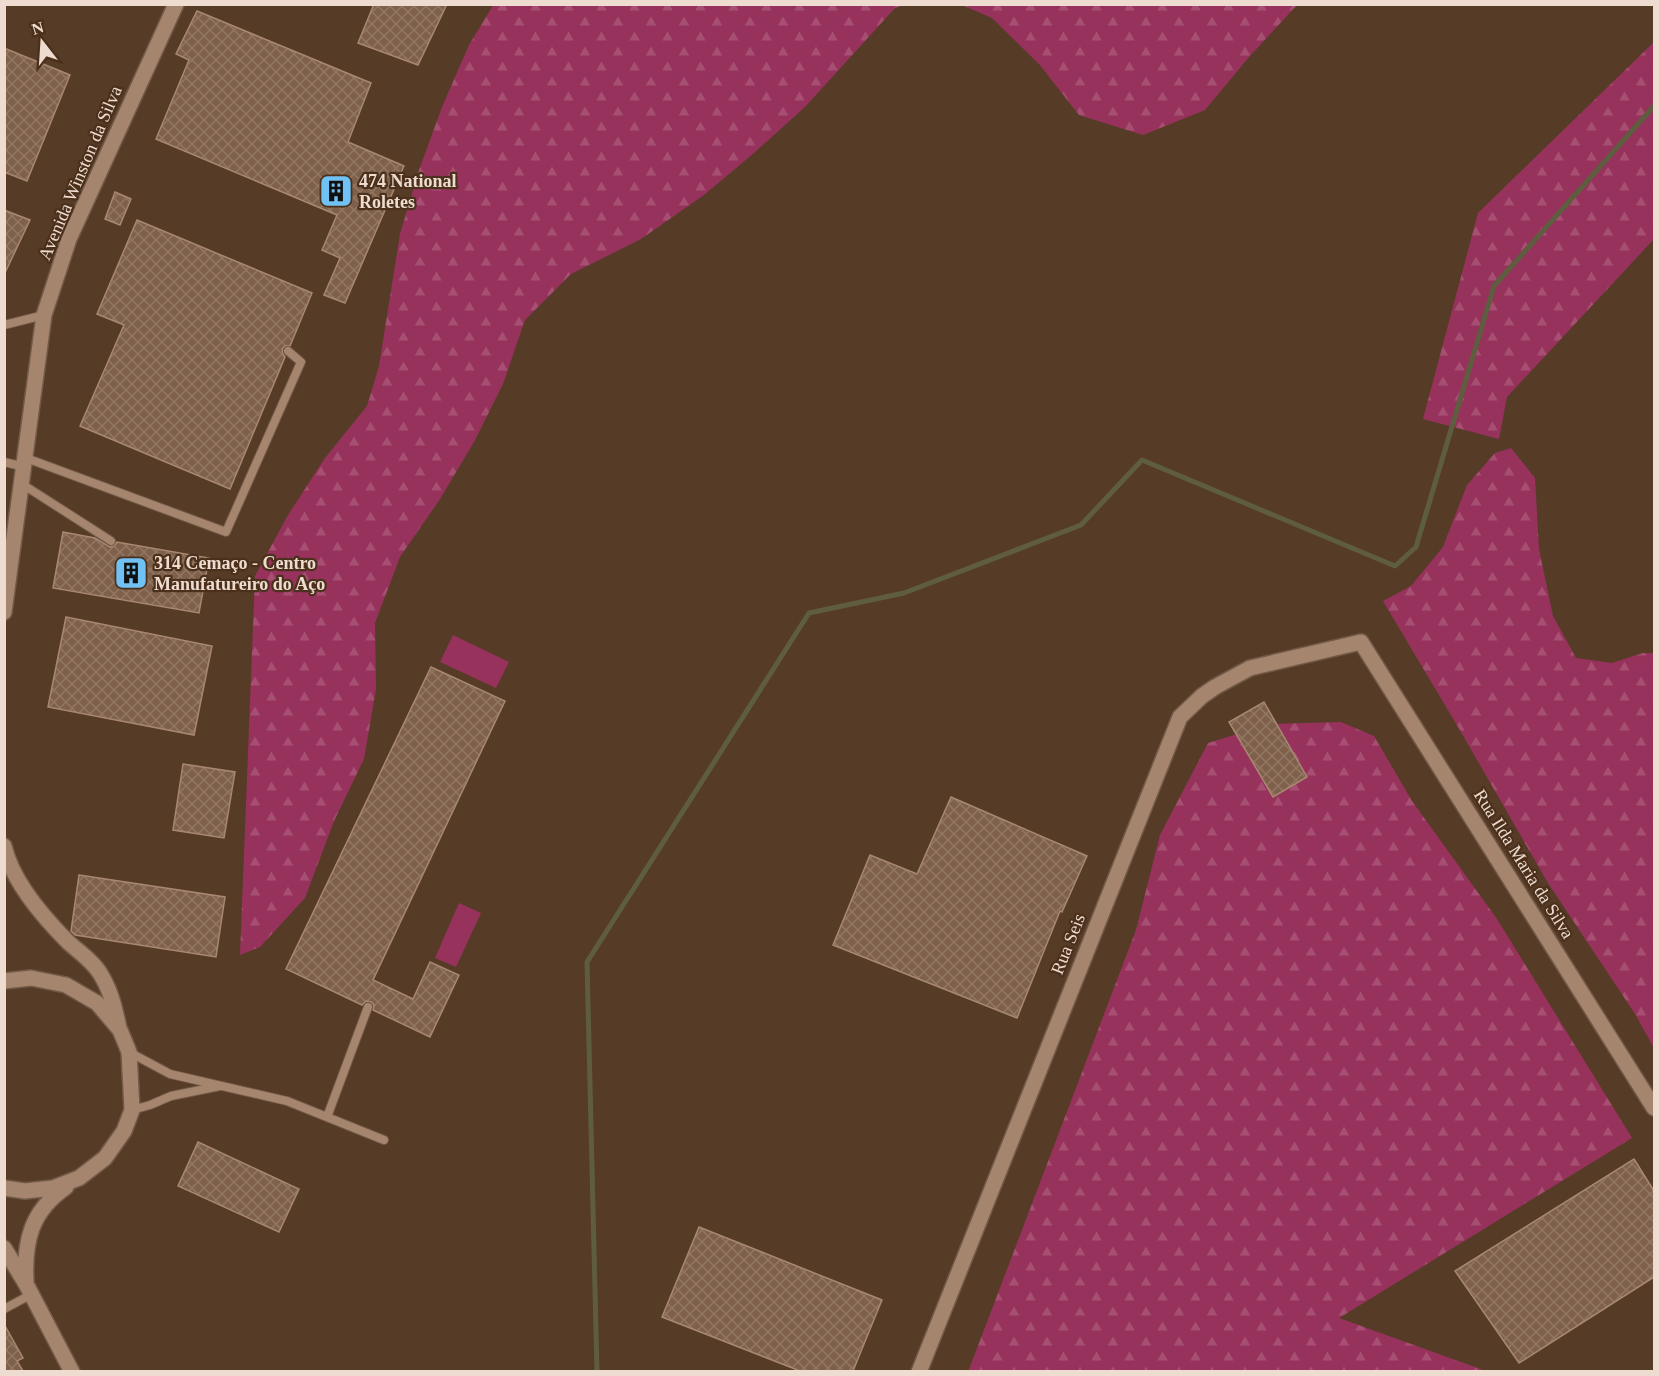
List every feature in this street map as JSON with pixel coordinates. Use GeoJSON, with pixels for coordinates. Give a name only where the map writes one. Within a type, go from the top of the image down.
{"type":"FeatureCollection","features":[{"type":"Feature","properties":{"kind":"street","name":"Avenida Winston da Silva"},"geometry":{"type":"LineString","coordinates":[[4,612],[44,315],[69,239],[174,5]]}},
{"type":"Feature","properties":{"kind":"street","name":"Rua Ilda Maria da Silva"},"geometry":{"type":"LineString","coordinates":[[1361,642],[1654,1108]]}},
{"type":"Feature","properties":{"kind":"street","name":"Rua Seis"},"geometry":{"type":"LineString","coordinates":[[919,1371],[1180,717],[1215,687],[1250,669],[1361,642]]}},
{"type":"Feature","properties":{"kind":"street"},"geometry":{"type":"LineString","coordinates":[[4,846],[8,862],[18,880],[52,926],[100,972],[113,1000],[120,1030],[129,1052],[132,1110],[124,1131],[105,1158],[53,1196],[43,1209],[27,1242],[25,1258],[29,1289]]}},
{"type":"Feature","properties":{"kind":"street"},"geometry":{"type":"LineString","coordinates":[[4,981],[31,978],[66,985],[97,1003],[120,1030]]}},
{"type":"Feature","properties":{"kind":"street"},"geometry":{"type":"LineString","coordinates":[[4,1188],[25,1191],[53,1188],[79,1178]]}},
{"type":"Feature","properties":{"kind":"street"},"geometry":{"type":"LineString","coordinates":[[4,1248],[29,1289],[72,1371]]}},
{"type":"Feature","properties":{"kind":"lane"},"geometry":{"type":"LineString","coordinates":[[4,325],[44,315]]}},
{"type":"Feature","properties":{"kind":"lane"},"geometry":{"type":"LineString","coordinates":[[4,462],[25,463],[226,532],[301,362],[288,351]]}},
{"type":"Feature","properties":{"kind":"lane"},"geometry":{"type":"LineString","coordinates":[[22,483],[111,541]]}},
{"type":"Feature","properties":{"kind":"lane"},"geometry":{"type":"LineString","coordinates":[[327,1118],[368,1007]]}},
{"type":"Feature","properties":{"kind":"lane"},"geometry":{"type":"LineString","coordinates":[[129,1052],[170,1074],[286,1101],[384,1140]]}},
{"type":"Feature","properties":{"kind":"lane"},"geometry":{"type":"LineString","coordinates":[[132,1110],[171,1096],[225,1085]]}},
{"type":"Feature","properties":{"kind":"lane"},"geometry":{"type":"LineString","coordinates":[[4,1309],[29,1289]]}},
{"type":"Feature","properties":{"kind":"green space"},"geometry":{"type":"Polygon","coordinates":[[[494,4],[903,5],[895,8],[805,107],[704,195],[641,239],[571,274],[525,320],[503,384],[474,442],[440,499],[400,557],[375,623],[376,689],[364,759],[334,821],[305,898],[260,947],[240,955],[255,576],[288,515],[325,458],[367,406],[379,366],[400,234],[419,170],[442,107],[469,45],[494,4]]]}},
{"type":"Feature","properties":{"kind":"green space"},"geometry":{"type":"Polygon","coordinates":[[[962,5],[1297,5],[1249,57],[1205,110],[1143,135],[1079,115],[1039,64],[992,18],[962,5]]]}},
{"type":"Feature","properties":{"kind":"green space"},"geometry":{"type":"Polygon","coordinates":[[[1654,42],[1654,239],[1507,397],[1499,439],[1423,419],[1478,213],[1654,42]]]}},
{"type":"Feature","properties":{"kind":"green space"},"geometry":{"type":"Polygon","coordinates":[[[1511,448],[1535,478],[1539,549],[1553,616],[1576,658],[1612,663],[1643,653],[1654,653],[1654,1048],[1635,1014],[1548,883],[1383,601],[1411,586],[1443,547],[1467,485],[1495,453],[1511,448]]]}},
{"type":"Feature","properties":{"kind":"green space"},"geometry":{"type":"Polygon","coordinates":[[[453,635],[509,662],[496,688],[440,662],[453,635]]]}},
{"type":"Feature","properties":{"kind":"green space"},"geometry":{"type":"Polygon","coordinates":[[[1341,722],[1374,736],[1412,801],[1497,919],[1632,1138],[1339,1318],[1486,1371],[968,1372],[1136,930],[1160,835],[1208,743],[1270,724],[1341,722]]]}},
{"type":"Feature","properties":{"kind":"green space"},"geometry":{"type":"Polygon","coordinates":[[[459,903],[481,913],[456,967],[435,958],[459,903]]]}},
{"type":"Feature","properties":{"kind":"building"},"geometry":{"type":"Polygon","coordinates":[[[374,4],[447,4],[418,65],[358,43],[374,4]]]}},
{"type":"Feature","properties":{"kind":"building","name":"474 National Roletes"},"geometry":{"type":"Polygon","coordinates":[[[197,11],[371,83],[348,142],[404,166],[345,303],[324,295],[340,258],[322,250],[337,215],[156,139],[189,60],[176,54],[197,11]]]}},
{"type":"Feature","properties":{"kind":"building"},"geometry":{"type":"Polygon","coordinates":[[[4,48],[70,75],[27,181],[4,172],[4,48]]]}},
{"type":"Feature","properties":{"kind":"building"},"geometry":{"type":"Polygon","coordinates":[[[115,192],[131,199],[120,225],[105,219],[115,192]]]}},
{"type":"Feature","properties":{"kind":"building"},"geometry":{"type":"Polygon","coordinates":[[[4,210],[30,220],[4,275],[4,210]]]}},
{"type":"Feature","properties":{"kind":"building"},"geometry":{"type":"Polygon","coordinates":[[[137,220],[312,293],[290,346],[282,349],[285,357],[230,489],[80,426],[124,325],[97,314],[137,220]]]}},
{"type":"Feature","properties":{"kind":"building","name":"314 Cemaço - Centro Manufatureiro do Aço"},"geometry":{"type":"Polygon","coordinates":[[[63,532],[95,538],[110,547],[117,542],[209,558],[199,613],[53,588],[63,532]]]}},
{"type":"Feature","properties":{"kind":"building"},"geometry":{"type":"Polygon","coordinates":[[[66,617],[212,646],[194,735],[48,707],[66,617]]]}},
{"type":"Feature","properties":{"kind":"building"},"geometry":{"type":"Polygon","coordinates":[[[431,667],[505,701],[373,980],[413,999],[430,962],[459,975],[430,1037],[373,1010],[374,1005],[371,1002],[366,1001],[362,1005],[286,969],[431,667]]]}},
{"type":"Feature","properties":{"kind":"building"},"geometry":{"type":"Polygon","coordinates":[[[1264,702],[1307,777],[1273,797],[1229,722],[1264,702]]]}},
{"type":"Feature","properties":{"kind":"building"},"geometry":{"type":"Polygon","coordinates":[[[183,764],[235,772],[224,838],[173,830],[183,764]]]}},
{"type":"Feature","properties":{"kind":"building"},"geometry":{"type":"Polygon","coordinates":[[[951,797],[1087,856],[1062,912],[1060,911],[1017,1018],[833,945],[870,855],[917,874],[951,797]]]}},
{"type":"Feature","properties":{"kind":"building"},"geometry":{"type":"Polygon","coordinates":[[[79,875],[225,897],[216,957],[75,935],[71,931],[79,875]]]}},
{"type":"Feature","properties":{"kind":"building"},"geometry":{"type":"Polygon","coordinates":[[[198,1142],[299,1189],[279,1232],[178,1186],[198,1142]]]}},
{"type":"Feature","properties":{"kind":"building"},"geometry":{"type":"Polygon","coordinates":[[[1634,1159],[1654,1191],[1654,1277],[1519,1363],[1455,1271],[1634,1159]]]}},
{"type":"Feature","properties":{"kind":"building"},"geometry":{"type":"Polygon","coordinates":[[[699,1227],[882,1300],[853,1371],[800,1371],[662,1317],[699,1227]]]}},
{"type":"Feature","properties":{"kind":"building"},"geometry":{"type":"Polygon","coordinates":[[[4,1324],[23,1358],[17,1361],[23,1371],[4,1371],[4,1324]]]}},
{"type":"Feature","properties":{"kind":"waterway"},"geometry":{"type":"LineString","coordinates":[[597,1372],[587,962],[809,613],[904,593],[1081,525],[1142,460],[1395,566],[1416,547],[1494,286],[1654,106]]}},
{"type":"Feature","properties":{"kind":"place","name":"474 National Roletes"},"geometry":{"type":"Point","coordinates":[336,191]}},
{"type":"Feature","properties":{"kind":"place","name":"314 Cemaço - Centro Manufatureiro do Aço"},"geometry":{"type":"Point","coordinates":[131,573]}}]}
